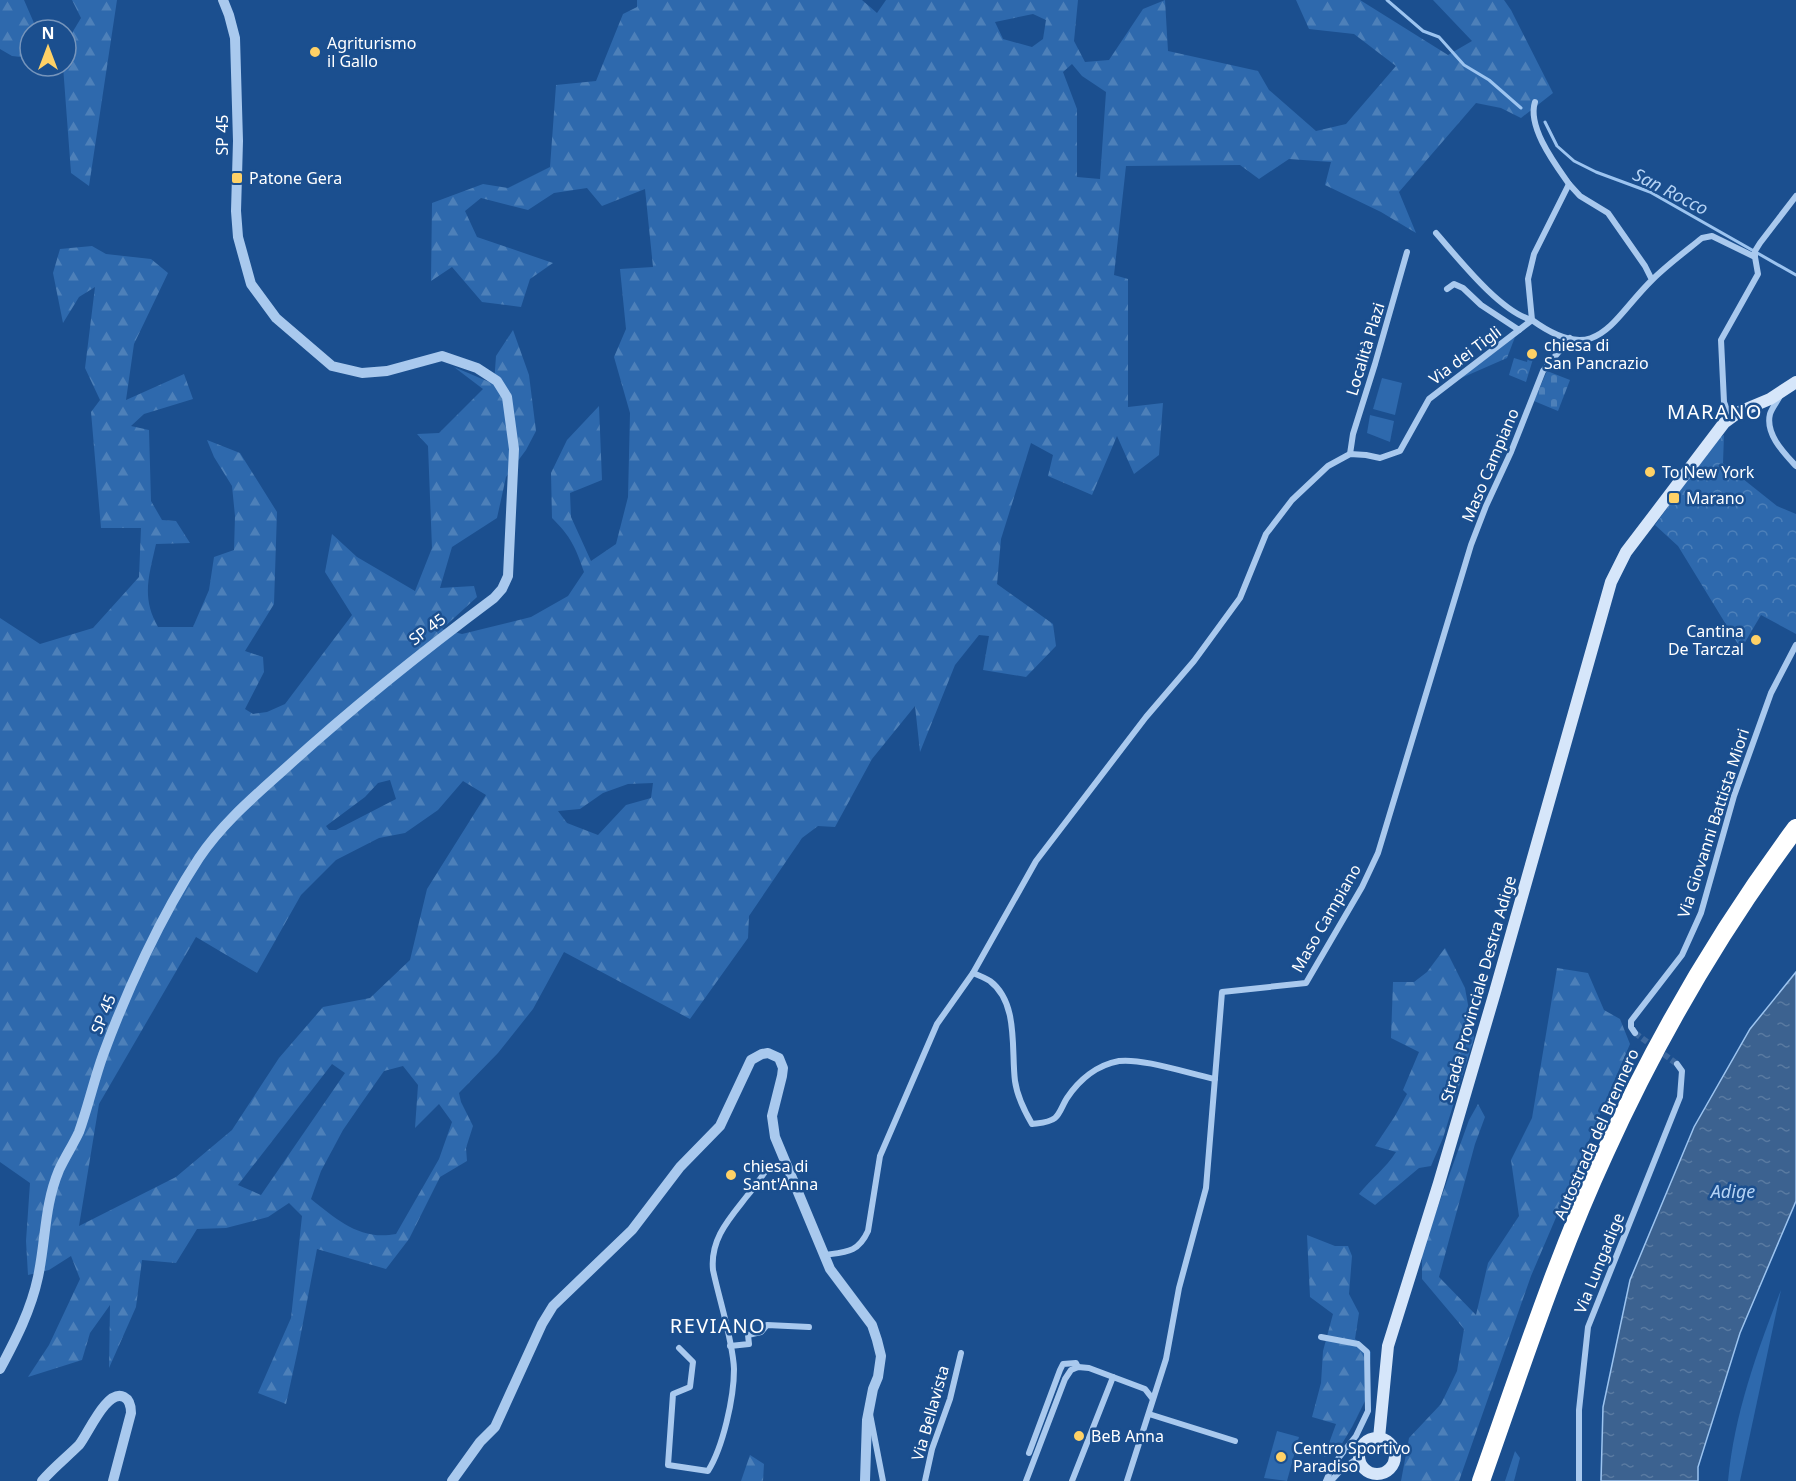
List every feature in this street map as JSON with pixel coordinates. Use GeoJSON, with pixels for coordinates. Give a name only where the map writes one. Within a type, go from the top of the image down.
{"type":"FeatureCollection","features":[{"type":"Feature","properties":{"kind":"highway","name":"Autostrada del Brennero"},"geometry":{"type":"LineString","coordinates":[[1481,1481],[1560,1263],[1604,1155],[1644,1070],[1702,966],[1733,916],[1796,828]]}},
{"type":"Feature","properties":{"kind":"highway","name":"Autostrada del Brennero"},"geometry":{"type":"LineString","coordinates":[[1493,1481],[1567,1276],[1615,1158],[1686,1016],[1734,938],[1796,848]]}},
{"type":"Feature","properties":{"kind":"main road"},"geometry":{"type":"LineString","coordinates":[[1730,417],[1782,392],[1796,382]]}},
{"type":"Feature","properties":{"kind":"main road","name":"Strada Provinciale Destra Adige"},"geometry":{"type":"LineString","coordinates":[[1379,1437],[1388,1346],[1473,1069],[1611,582],[1626,552],[1730,417]]}},
{"type":"Feature","properties":{"kind":"main road"},"geometry":{"type":"LineString","coordinates":[[1379,1437],[1392,1445],[1396,1459],[1382,1478],[1362,1468],[1358,1458],[1359,1450],[1364,1443],[1371,1438],[1379,1437]]}},
{"type":"Feature","properties":{"kind":"street","name":"SP 45"},"geometry":{"type":"LineString","coordinates":[[0,1369],[19,1333],[34,1295],[39,1274],[47,1209],[60,1170],[78,1133],[117,1018],[141,966],[199,858],[232,816],[310,745],[416,656],[494,598],[502,589],[508,576],[514,449],[507,398],[497,381],[477,368],[442,356],[387,371],[362,373],[332,366],[276,318],[251,284],[238,237],[235,38],[223,0]]}},
{"type":"Feature","properties":{"kind":"street"},"geometry":{"type":"LineString","coordinates":[[1535,102],[1534,118],[1537,130],[1569,184],[1580,196],[1608,213],[1645,266],[1652,280]]}},
{"type":"Feature","properties":{"kind":"street"},"geometry":{"type":"LineString","coordinates":[[1532,320],[1528,279],[1534,254],[1569,184]]}},
{"type":"Feature","properties":{"kind":"street"},"geometry":{"type":"LineString","coordinates":[[1730,417],[1724,402],[1721,340],[1758,274],[1755,254],[1760,243],[1796,196]]}},
{"type":"Feature","properties":{"kind":"street"},"geometry":{"type":"LineString","coordinates":[[1436,233],[1468,270],[1505,305],[1542,327],[1569,338],[1589,340],[1604,333],[1652,280],[1702,238],[1712,236],[1755,254]]}},
{"type":"Feature","properties":{"kind":"street","name":"Località Plazi"},"geometry":{"type":"LineString","coordinates":[[1350,454],[1353,434],[1407,252]]}},
{"type":"Feature","properties":{"kind":"street"},"geometry":{"type":"LineString","coordinates":[[1447,289],[1454,284],[1463,288],[1481,305],[1519,330]]}},
{"type":"Feature","properties":{"kind":"street","name":"Via dei Tigli"},"geometry":{"type":"LineString","coordinates":[[1350,454],[1366,454],[1380,458],[1400,451],[1429,399],[1532,320]]}},
{"type":"Feature","properties":{"kind":"street","name":"Maso Campiano"},"geometry":{"type":"LineString","coordinates":[[1127,1481],[1166,1359],[1179,1288],[1206,1188],[1222,992],[1306,983],[1362,887],[1378,853],[1464,567],[1486,506],[1543,371],[1569,338]]}},
{"type":"Feature","properties":{"kind":"street"},"geometry":{"type":"LineString","coordinates":[[1782,392],[1770,413],[1769,423],[1775,440],[1796,466]]}},
{"type":"Feature","properties":{"kind":"street"},"geometry":{"type":"LineString","coordinates":[[824,1255],[850,1252],[863,1242],[868,1231],[880,1156],[937,1024],[973,973],[1036,861],[1146,717],[1194,662],[1240,598],[1266,534],[1292,500],[1328,466],[1350,454]]}},
{"type":"Feature","properties":{"kind":"street","name":"Via Giovanni Battista Miori"},"geometry":{"type":"LineString","coordinates":[[1635,1033],[1631,1021],[1682,955],[1701,914],[1734,796],[1771,693],[1796,645]]}},
{"type":"Feature","properties":{"kind":"street"},"geometry":{"type":"LineString","coordinates":[[973,973],[990,981],[1001,993],[1009,1011],[1015,1083],[1032,1124],[1044,1123],[1055,1118],[1067,1097],[1088,1074],[1103,1065],[1121,1061],[1145,1063],[1215,1079]]}},
{"type":"Feature","properties":{"kind":"street"},"geometry":{"type":"LineString","coordinates":[[452,1481],[480,1442],[495,1427],[542,1324],[554,1306],[632,1230],[680,1167],[720,1126],[747,1066],[751,1060],[768,1053],[779,1058],[783,1068],[772,1116],[775,1137],[830,1269],[872,1325],[881,1356],[869,1411],[865,1481]]}},
{"type":"Feature","properties":{"kind":"street","name":"Via Lungadige"},"geometry":{"type":"LineString","coordinates":[[1579,1481],[1579,1410],[1588,1327],[1680,1097],[1682,1071],[1677,1065]]}},
{"type":"Feature","properties":{"kind":"street"},"geometry":{"type":"LineString","coordinates":[[679,1348],[693,1362],[690,1387],[673,1394],[668,1465],[708,1471],[723,1434],[734,1368],[713,1270],[714,1246],[722,1228],[769,1166],[787,1166]]}},
{"type":"Feature","properties":{"kind":"street"},"geometry":{"type":"LineString","coordinates":[[730,1346],[749,1344],[748,1335],[761,1332],[767,1325],[809,1326]]}},
{"type":"Feature","properties":{"kind":"street"},"geometry":{"type":"LineString","coordinates":[[1321,1337],[1358,1344],[1367,1352],[1368,1411],[1356,1436],[1333,1465],[1326,1481]]}},
{"type":"Feature","properties":{"kind":"street","name":"Via Bellavista"},"geometry":{"type":"LineString","coordinates":[[925,1481],[932,1449],[950,1399],[961,1353]]}},
{"type":"Feature","properties":{"kind":"street"},"geometry":{"type":"LineString","coordinates":[[1029,1453],[1060,1370],[1063,1365],[1070,1362],[1076,1363],[1078,1367]]}},
{"type":"Feature","properties":{"kind":"street"},"geometry":{"type":"LineString","coordinates":[[1026,1481],[1065,1379],[1071,1370],[1078,1367],[1089,1368],[1145,1389],[1152,1398]]}},
{"type":"Feature","properties":{"kind":"street"},"geometry":{"type":"LineString","coordinates":[[1072,1481],[1113,1377]]}},
{"type":"Feature","properties":{"kind":"street"},"geometry":{"type":"LineString","coordinates":[[42,1481],[78,1446],[106,1403],[114,1396],[122,1396],[129,1401],[131,1413],[113,1481]]}},
{"type":"Feature","properties":{"kind":"street"},"geometry":{"type":"LineString","coordinates":[[869,1411],[873,1420],[873,1432],[883,1481]]}},
{"type":"Feature","properties":{"kind":"street"},"geometry":{"type":"LineString","coordinates":[[1149,1414],[1235,1441]]}},
{"type":"Feature","properties":{"kind":"street"},"geometry":{"type":"LineString","coordinates":[[1331,1481],[1341,1470],[1358,1458]]}},
{"type":"Feature","properties":{"kind":"green space"},"geometry":{"type":"Polygon","coordinates":[[[0,0],[24,0],[32,18],[18,18],[18,57],[0,49],[0,0]]]}},
{"type":"Feature","properties":{"kind":"green space"},"geometry":{"type":"Polygon","coordinates":[[[72,0],[117,0],[89,186],[71,173],[64,78],[78,78],[78,23],[81,18],[72,0]]]}},
{"type":"Feature","properties":{"kind":"green space"},"geometry":{"type":"Polygon","coordinates":[[[637,0],[862,0],[877,13],[886,0],[1078,0],[1074,41],[1085,62],[1109,60],[1143,9],[1165,0],[1168,51],[1258,71],[1269,90],[1316,131],[1346,124],[1396,66],[1354,34],[1309,29],[1296,0],[1360,0],[1448,55],[1472,41],[1433,0],[1504,0],[1553,93],[1521,118],[1501,108],[1476,103],[1399,192],[1416,233],[1381,212],[1325,185],[1331,162],[1289,159],[1259,179],[1240,165],[1126,166],[1114,275],[1128,279],[1128,407],[1163,403],[1159,455],[1134,474],[1117,436],[1092,495],[1048,476],[1053,455],[1031,443],[1001,539],[997,584],[1053,624],[1056,646],[1026,677],[983,670],[989,636],[979,635],[955,665],[920,752],[915,706],[872,759],[835,827],[818,826],[802,838],[749,916],[748,938],[690,1019],[564,952],[533,1009],[498,1053],[459,1093],[473,1126],[466,1148],[467,1161],[440,1177],[409,1239],[386,1269],[317,1249],[286,1404],[258,1393],[291,1318],[302,1216],[289,1203],[268,1217],[226,1228],[197,1229],[176,1263],[142,1260],[136,1307],[109,1368],[110,1305],[90,1333],[82,1360],[28,1377],[49,1345],[80,1279],[71,1256],[49,1270],[28,1275],[26,1241],[30,1183],[0,1162],[0,618],[40,644],[93,628],[139,577],[141,528],[101,528],[91,412],[100,400],[85,368],[95,287],[79,297],[63,323],[53,273],[60,249],[92,246],[106,254],[151,259],[168,273],[134,344],[126,400],[184,374],[193,399],[144,414],[131,426],[149,430],[151,501],[162,520],[176,521],[190,543],[156,544],[149,576],[148,596],[158,627],[193,627],[209,590],[214,557],[234,550],[235,516],[232,486],[214,457],[207,440],[240,453],[277,512],[274,604],[245,651],[263,657],[264,672],[245,709],[253,714],[267,712],[285,704],[352,615],[325,572],[332,534],[357,557],[415,591],[432,548],[428,446],[417,434],[439,433],[483,389],[454,367],[494,384],[496,356],[513,330],[529,375],[536,431],[526,450],[506,477],[497,518],[452,547],[440,588],[474,586],[477,597],[442,629],[462,634],[531,617],[568,596],[584,572],[572,542],[552,518],[551,473],[567,440],[599,406],[602,480],[570,493],[571,517],[591,561],[616,544],[628,497],[630,413],[614,357],[626,329],[620,269],[653,267],[645,189],[602,206],[587,188],[554,193],[528,210],[481,198],[465,211],[477,237],[553,263],[530,279],[521,307],[482,302],[452,267],[431,281],[432,203],[483,184],[508,188],[550,167],[556,85],[596,81],[623,14],[637,7],[637,0]],[[1033,14],[995,22],[1003,39],[1032,47],[1043,39],[1046,20],[1033,14]],[[1072,64],[1063,72],[1077,109],[1077,177],[1100,179],[1106,92],[1082,76],[1072,64]],[[390,780],[378,783],[365,797],[326,826],[329,830],[336,830],[396,799],[390,780]],[[463,781],[438,810],[405,833],[379,838],[336,860],[301,895],[257,973],[196,937],[99,1104],[79,1226],[176,1177],[232,1130],[279,1058],[323,1007],[370,998],[410,960],[427,889],[486,795],[463,781]],[[653,783],[628,784],[603,793],[580,809],[558,811],[567,823],[598,835],[626,805],[651,798],[653,783]],[[332,1064],[238,1185],[261,1195],[345,1073],[332,1064]],[[403,1066],[384,1071],[343,1130],[321,1171],[311,1199],[340,1221],[361,1232],[396,1234],[439,1159],[452,1122],[439,1104],[415,1128],[418,1085],[403,1066]]]}},
{"type":"Feature","properties":{"kind":"green space"},"geometry":{"type":"Polygon","coordinates":[[[1515,337],[1507,358],[1459,379],[1515,337]]]}},
{"type":"Feature","properties":{"kind":"green space"},"geometry":{"type":"Polygon","coordinates":[[[1528,357],[1533,359],[1526,382],[1509,375],[1514,358],[1527,362],[1528,357]]]}},
{"type":"Feature","properties":{"kind":"green space"},"geometry":{"type":"Polygon","coordinates":[[[1547,371],[1570,380],[1558,411],[1534,401],[1547,371]]]}},
{"type":"Feature","properties":{"kind":"green space"},"geometry":{"type":"Polygon","coordinates":[[[1382,378],[1402,383],[1395,415],[1373,409],[1382,378]]]}},
{"type":"Feature","properties":{"kind":"green space"},"geometry":{"type":"Polygon","coordinates":[[[1370,415],[1394,421],[1390,442],[1367,433],[1370,415]]]}},
{"type":"Feature","properties":{"kind":"green space"},"geometry":{"type":"Polygon","coordinates":[[[1724,435],[1723,463],[1777,506],[1796,514],[1796,634],[1761,615],[1741,649],[1678,546],[1655,525],[1716,439],[1724,435]]]}},
{"type":"Feature","properties":{"kind":"green space"},"geometry":{"type":"Polygon","coordinates":[[[1445,948],[1465,988],[1474,1038],[1443,1138],[1431,1166],[1419,1168],[1375,1205],[1359,1194],[1396,1152],[1375,1146],[1407,1094],[1403,1090],[1419,1052],[1391,1038],[1393,982],[1414,982],[1427,972],[1445,948]]]}},
{"type":"Feature","properties":{"kind":"green space"},"geometry":{"type":"Polygon","coordinates":[[[1557,968],[1588,973],[1604,1010],[1620,1019],[1630,1044],[1531,1276],[1459,1481],[1401,1481],[1409,1438],[1441,1404],[1457,1371],[1464,1329],[1422,1279],[1422,1251],[1469,1120],[1478,1104],[1485,1117],[1475,1144],[1439,1277],[1476,1315],[1488,1263],[1519,1216],[1511,1160],[1532,1118],[1557,968]]]}},
{"type":"Feature","properties":{"kind":"green space"},"geometry":{"type":"Polygon","coordinates":[[[1307,1235],[1335,1246],[1348,1246],[1352,1256],[1349,1294],[1359,1313],[1355,1339],[1371,1352],[1367,1397],[1337,1452],[1324,1457],[1336,1424],[1312,1417],[1321,1383],[1323,1351],[1333,1314],[1310,1297],[1307,1235]]]}},
{"type":"Feature","properties":{"kind":"green space"},"geometry":{"type":"Polygon","coordinates":[[[1781,1290],[1740,1481],[1728,1481],[1741,1408],[1763,1336],[1781,1290]]]}},
{"type":"Feature","properties":{"kind":"green space","name":"Centro Sportivo Paradiso"},"geometry":{"type":"Polygon","coordinates":[[[1277,1431],[1299,1437],[1287,1481],[1264,1478],[1277,1431]]]}},
{"type":"Feature","properties":{"kind":"green space"},"geometry":{"type":"Polygon","coordinates":[[[1515,1451],[1520,1458],[1514,1481],[1505,1481],[1515,1451]]]}},
{"type":"Feature","properties":{"kind":"green space"},"geometry":{"type":"Polygon","coordinates":[[[750,1455],[764,1464],[763,1481],[741,1481],[750,1455]]]}},
{"type":"Feature","properties":{"kind":"water","name":"Adige"},"geometry":{"type":"Polygon","coordinates":[[[1796,972],[1796,1201],[1740,1333],[1698,1467],[1698,1481],[1601,1481],[1603,1407],[1630,1280],[1694,1127],[1750,1029],[1796,972]]]}},
{"type":"Feature","properties":{"kind":"waterway","name":"San Rocco"},"geometry":{"type":"LineString","coordinates":[[1387,0],[1423,31],[1439,37],[1464,65],[1489,80],[1521,108]]}},
{"type":"Feature","properties":{"kind":"waterway","name":"San Rocco"},"geometry":{"type":"LineString","coordinates":[[1545,122],[1557,146],[1574,161],[1596,172],[1650,192],[1796,275]]}},
{"type":"Feature","properties":{"kind":"tunnel"},"geometry":{"type":"LineString","coordinates":[[1635,1033],[1677,1064]]}},
{"type":"Feature","properties":{"kind":"place","name":"Agriturismo il Gallo"},"geometry":{"type":"Point","coordinates":[315,52]}},
{"type":"Feature","properties":{"kind":"place","name":"Patone Gera"},"geometry":{"type":"Point","coordinates":[237,178]}},
{"type":"Feature","properties":{"kind":"place","name":"chiesa di San Pancrazio"},"geometry":{"type":"Point","coordinates":[1532,354]}},
{"type":"Feature","properties":{"kind":"place","name":"To New York"},"geometry":{"type":"Point","coordinates":[1650,472]}},
{"type":"Feature","properties":{"kind":"place","name":"Marano"},"geometry":{"type":"Point","coordinates":[1674,498]}},
{"type":"Feature","properties":{"kind":"place","name":"Cantina De Tarczal"},"geometry":{"type":"Point","coordinates":[1756,640]}},
{"type":"Feature","properties":{"kind":"place","name":"chiesa di Sant'Anna"},"geometry":{"type":"Point","coordinates":[731,1175]}},
{"type":"Feature","properties":{"kind":"place","name":"BeB Anna"},"geometry":{"type":"Point","coordinates":[1079,1436]}},
{"type":"Feature","properties":{"kind":"place","name":"Centro Sportivo Paradiso"},"geometry":{"type":"Point","coordinates":[1281,1457]}},
{"type":"Feature","properties":{"kind":"district","name":"MARANO"},"geometry":{"type":"Point","coordinates":[1715,411]}},
{"type":"Feature","properties":{"kind":"district","name":"REVIANO"},"geometry":{"type":"Point","coordinates":[718,1325]}}]}
